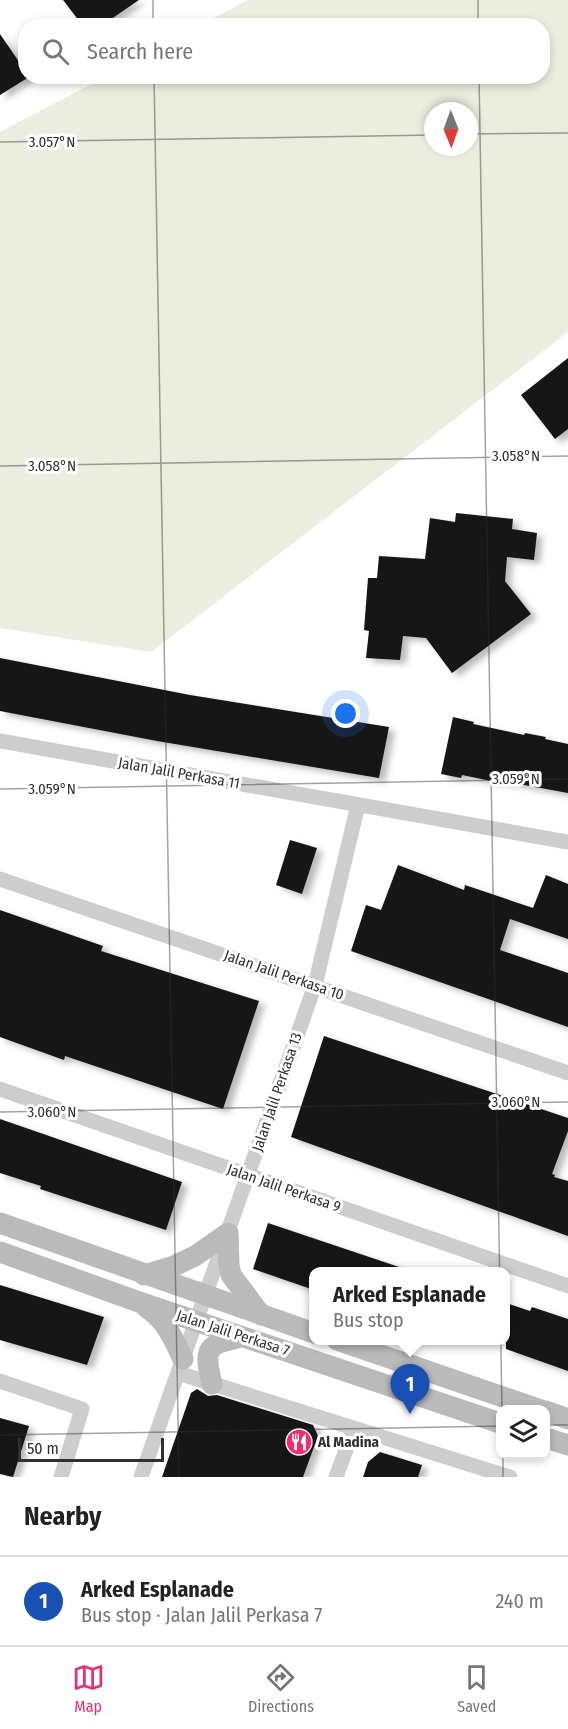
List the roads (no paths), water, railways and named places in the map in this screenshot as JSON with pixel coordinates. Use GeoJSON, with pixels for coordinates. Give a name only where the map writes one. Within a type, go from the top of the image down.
{"type":"FeatureCollection","features":[{"type":"Feature","properties":{"kind":"street","name":"Jalan Jalil Perkasa 11"},"geometry":{"type":"LineString","coordinates":[[0,741],[568,842]]}},
{"type":"Feature","properties":{"kind":"street","name":"Jalan Jalil Perkasa 13"},"geometry":{"type":"LineString","coordinates":[[141,1477],[315,985],[358,805]]}},
{"type":"Feature","properties":{"kind":"street","name":"Jalan Jalil Perkasa 10"},"geometry":{"type":"LineString","coordinates":[[0,879],[568,1073]]}},
{"type":"Feature","properties":{"kind":"street","name":"Jalan Jalil Perkasa 9"},"geometry":{"type":"LineString","coordinates":[[0,1089],[568,1286]]}},
{"type":"Feature","properties":{"kind":"street","name":"Jalan Jalil Perkasa 7"},"geometry":{"type":"LineString","coordinates":[[0,1223],[309,1331]]}},
{"type":"Feature","properties":{"kind":"street"},"geometry":{"type":"LineString","coordinates":[[144,1275],[174,1266],[195,1256],[228,1233]]}},
{"type":"Feature","properties":{"kind":"street"},"geometry":{"type":"LineString","coordinates":[[228,1233],[231,1275],[261,1315]]}},
{"type":"Feature","properties":{"kind":"street","name":"Jalan Jalil Perkasa 7"},"geometry":{"type":"LineString","coordinates":[[0,1252],[139,1302],[496,1421]]}},
{"type":"Feature","properties":{"kind":"street"},"geometry":{"type":"LineString","coordinates":[[139,1302],[165,1323],[181,1366],[212,1384],[510,1477]]}},
{"type":"Feature","properties":{"kind":"street"},"geometry":{"type":"LineString","coordinates":[[212,1384],[207,1365],[209,1352],[220,1341],[243,1336]]}},
{"type":"Feature","properties":{"kind":"street"},"geometry":{"type":"LineString","coordinates":[[349,1345],[526,1405]]}},
{"type":"Feature","properties":{"kind":"street"},"geometry":{"type":"LineString","coordinates":[[0,1381],[82,1409],[61,1477]]}},
{"type":"Feature","properties":{"kind":"street"},"geometry":{"type":"LineString","coordinates":[[550,1412],[568,1419]]}},
{"type":"Feature","properties":{"kind":"street"},"geometry":{"type":"LineString","coordinates":[[336,1477],[354,1428]]}},
{"type":"Feature","properties":{"kind":"street"},"geometry":{"type":"LineString","coordinates":[[550,1439],[568,1445]]}},
{"type":"Feature","properties":{"kind":"place","name":"Arked Esplanade"},"geometry":{"type":"Point","coordinates":[410,1414]}},
{"type":"Feature","properties":{"kind":"place","name":"Al Madina"},"geometry":{"type":"Point","coordinates":[299,1442]}}]}
